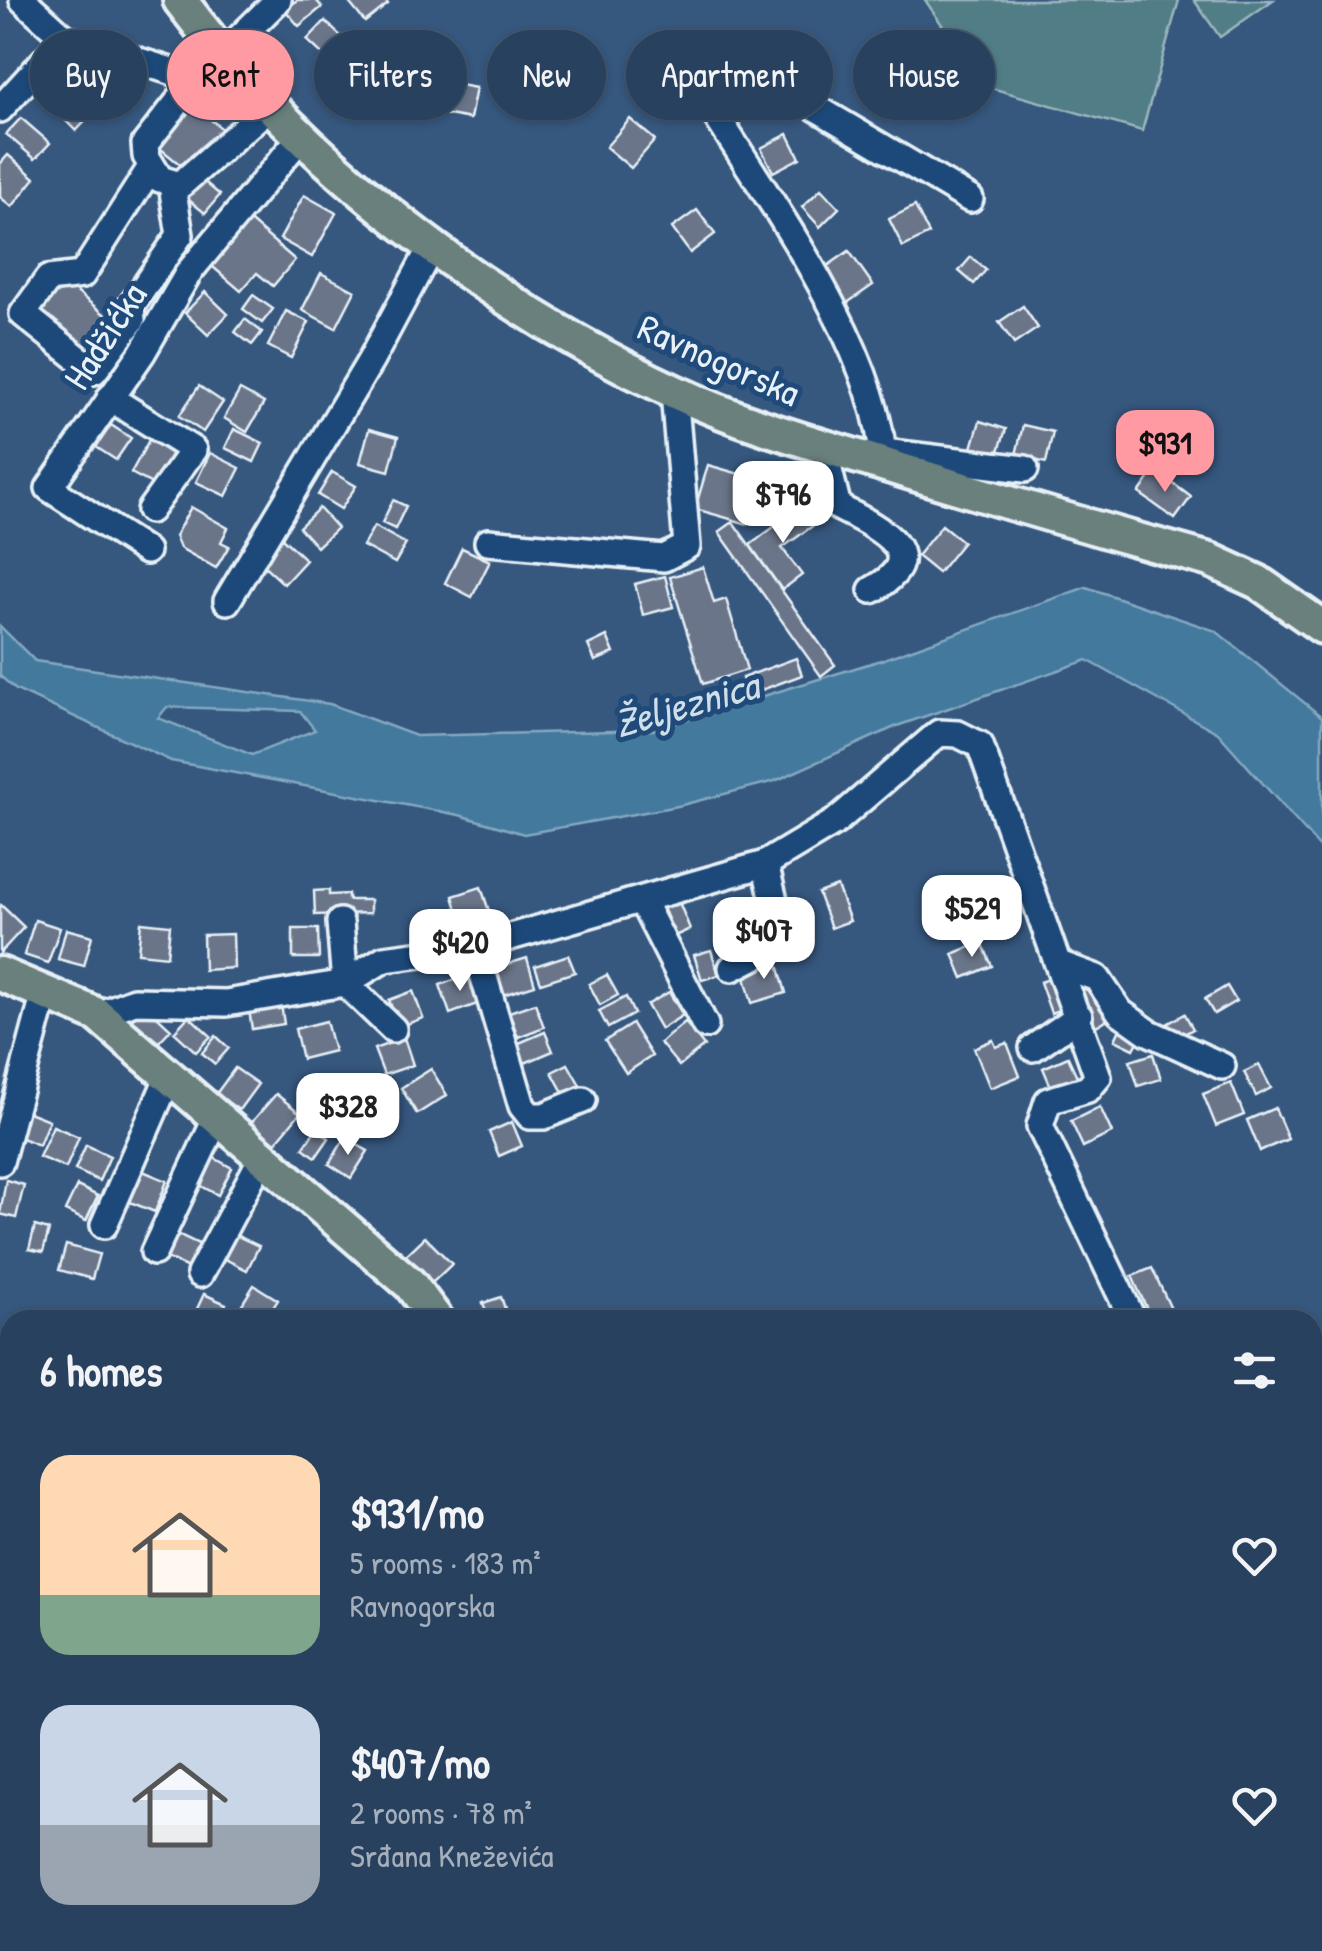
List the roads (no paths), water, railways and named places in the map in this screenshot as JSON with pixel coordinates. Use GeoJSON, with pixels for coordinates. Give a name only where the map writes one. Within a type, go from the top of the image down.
{"type":"FeatureCollection","features":[{"type":"Feature","properties":{"kind":"main road","name":"Ravnogorska"},"geometry":{"type":"LineString","coordinates":[[180,0],[202,30]]}},
{"type":"Feature","properties":{"kind":"main road","name":"Ravnogorska"},"geometry":{"type":"LineString","coordinates":[[282,120],[433,244],[566,333],[674,392],[823,446],[883,458],[1210,560],[1258,582],[1322,627]]}},
{"type":"Feature","properties":{"kind":"main road"},"geometry":{"type":"LineString","coordinates":[[0,974],[98,1014],[410,1284],[429,1310]]}},
{"type":"Feature","properties":{"kind":"street"},"geometry":{"type":"LineString","coordinates":[[23,0],[56,30]]}},
{"type":"Feature","properties":{"kind":"street"},"geometry":{"type":"LineString","coordinates":[[250,30],[278,0]]}},
{"type":"Feature","properties":{"kind":"street"},"geometry":{"type":"LineString","coordinates":[[970,199],[732,58],[718,54],[699,71],[696,85],[835,311],[881,427],[883,458],[1026,470]]}},
{"type":"Feature","properties":{"kind":"street"},"geometry":{"type":"LineString","coordinates":[[0,109],[30,76]]}},
{"type":"Feature","properties":{"kind":"street"},"geometry":{"type":"LineString","coordinates":[[151,167],[82,275],[48,279],[23,314],[94,371],[132,320],[131,306],[180,235],[172,186],[151,167],[144,144],[167,115]]}},
{"type":"Feature","properties":{"kind":"street"},"geometry":{"type":"LineString","coordinates":[[172,186],[187,180],[254,120]]}},
{"type":"Feature","properties":{"kind":"street","name":"Hadžićka"},"geometry":{"type":"LineString","coordinates":[[146,550],[49,488],[189,272],[300,138]]}},
{"type":"Feature","properties":{"kind":"street"},"geometry":{"type":"LineString","coordinates":[[227,601],[354,390],[433,244]]}},
{"type":"Feature","properties":{"kind":"street"},"geometry":{"type":"LineString","coordinates":[[488,542],[664,558],[687,546],[674,392]]}},
{"type":"Feature","properties":{"kind":"street"},"geometry":{"type":"LineString","coordinates":[[110,398],[193,450],[150,510]]}},
{"type":"Feature","properties":{"kind":"street"},"geometry":{"type":"LineString","coordinates":[[823,446],[838,507],[885,532],[898,546],[900,564],[894,578],[872,590]]}},
{"type":"Feature","properties":{"kind":"street"},"geometry":{"type":"LineString","coordinates":[[98,1014],[134,1001],[226,1003],[345,983],[384,959],[475,947],[765,864],[835,822],[939,733],[958,734],[980,745],[1098,1077],[1088,1089],[1048,1101],[1040,1126],[1128,1310]]}},
{"type":"Feature","properties":{"kind":"street"},"geometry":{"type":"LineString","coordinates":[[732,968],[784,941],[765,864]]}},
{"type":"Feature","properties":{"kind":"street"},"geometry":{"type":"LineString","coordinates":[[642,901],[705,1025]]}},
{"type":"Feature","properties":{"kind":"street"},"geometry":{"type":"LineString","coordinates":[[340,922],[345,983],[393,1029]]}},
{"type":"Feature","properties":{"kind":"street"},"geometry":{"type":"LineString","coordinates":[[475,947],[522,1106],[530,1116],[544,1116],[583,1100]]}},
{"type":"Feature","properties":{"kind":"street"},"geometry":{"type":"LineString","coordinates":[[1059,964],[1098,978],[1120,1012],[1148,1032],[1222,1066]]}},
{"type":"Feature","properties":{"kind":"street"},"geometry":{"type":"LineString","coordinates":[[0,1162],[45,993]]}},
{"type":"Feature","properties":{"kind":"street"},"geometry":{"type":"LineString","coordinates":[[1033,1048],[1079,1016]]}},
{"type":"Feature","properties":{"kind":"street"},"geometry":{"type":"LineString","coordinates":[[104,1224],[169,1076]]}},
{"type":"Feature","properties":{"kind":"street"},"geometry":{"type":"LineString","coordinates":[[154,1252],[217,1117]]}},
{"type":"Feature","properties":{"kind":"street"},"geometry":{"type":"LineString","coordinates":[[200,1274],[263,1156]]}},
{"type":"Feature","properties":{"kind":"water"},"geometry":{"type":"Polygon","coordinates":[[[1086,587],[1216,631],[1322,717],[1322,850],[1218,733],[1087,660],[897,726],[775,781],[678,806],[524,834],[459,815],[171,761],[16,690],[0,676],[0,626],[35,661],[330,704],[416,736],[653,730],[881,660],[1086,587]],[[167,707],[158,718],[252,755],[315,730],[300,711],[167,707]]]}},
{"type":"Feature","properties":{"kind":"water label","name":"Željeznica"},"geometry":{"type":"Point","coordinates":[686,704]}}]}
